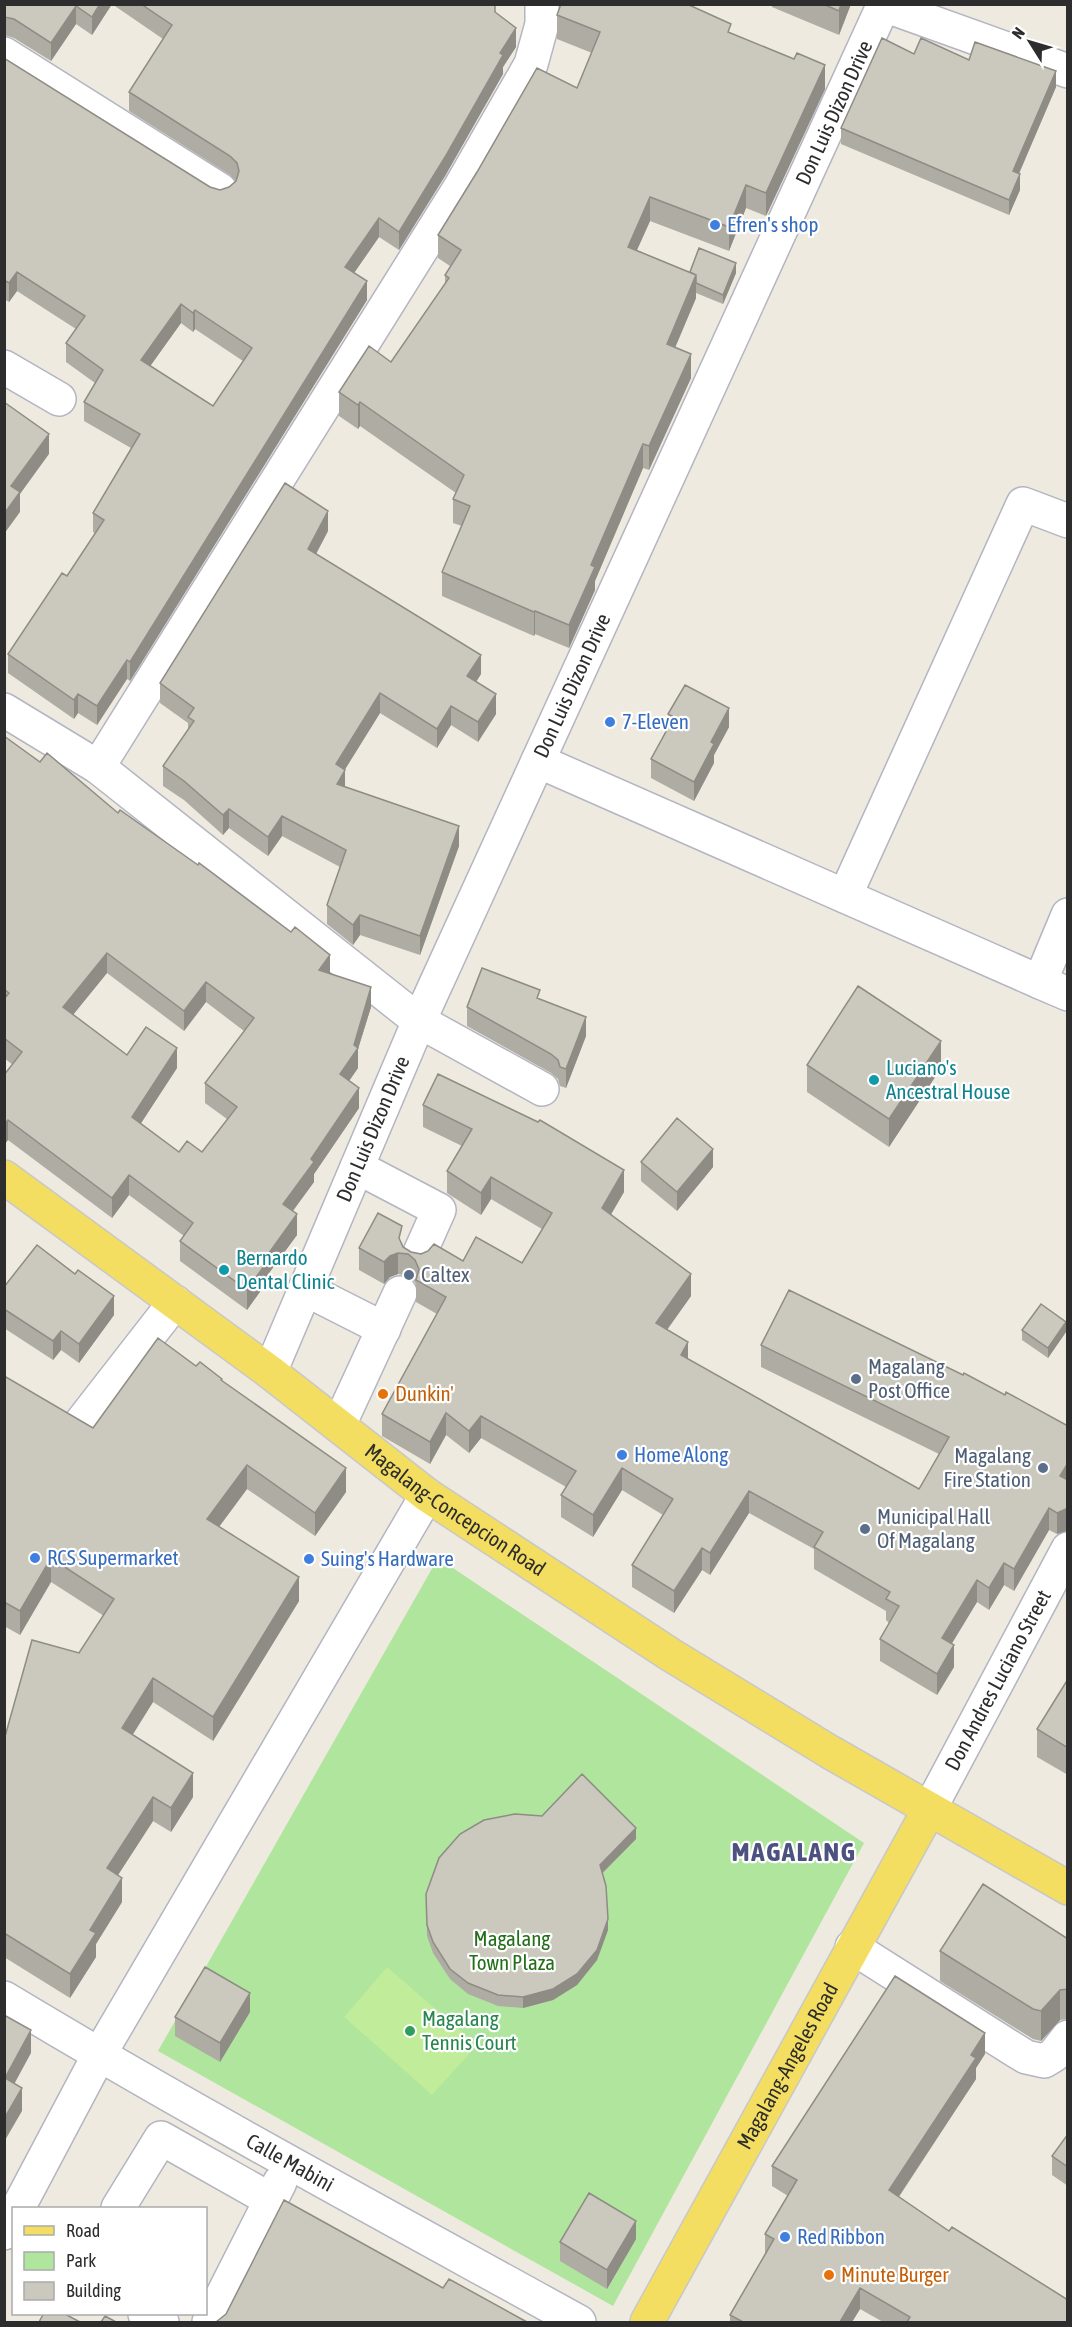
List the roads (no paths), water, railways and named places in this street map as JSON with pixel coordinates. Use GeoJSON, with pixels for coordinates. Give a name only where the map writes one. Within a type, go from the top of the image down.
{"type":"FeatureCollection","features":[{"type":"Feature","properties":{"kind":"main road","name":"Magalang-Concepcion Road"},"geometry":{"type":"LineString","coordinates":[[4,1177],[270,1372],[427,1495],[671,1654],[929,1810],[1068,1888]]}},
{"type":"Feature","properties":{"kind":"main road","name":"Magalang-Angeles Road"},"geometry":{"type":"LineString","coordinates":[[647,2322],[929,1810]]}},
{"type":"Feature","properties":{"kind":"street"},"geometry":{"type":"LineString","coordinates":[[98,766],[461,186],[531,64],[542,24],[542,4]]}},
{"type":"Feature","properties":{"kind":"street"},"geometry":{"type":"LineString","coordinates":[[884,5],[1068,71]]}},
{"type":"Feature","properties":{"kind":"street","name":"Don Luis Dizon Drive"},"geometry":{"type":"LineString","coordinates":[[270,1372],[419,1020],[884,5]]}},
{"type":"Feature","properties":{"kind":"street"},"geometry":{"type":"LineString","coordinates":[[4,54],[220,190]]}},
{"type":"Feature","properties":{"kind":"street"},"geometry":{"type":"LineString","coordinates":[[4,367],[60,399]]}},
{"type":"Feature","properties":{"kind":"street"},"geometry":{"type":"LineString","coordinates":[[845,896],[1023,504],[1068,521]]}},
{"type":"Feature","properties":{"kind":"street"},"geometry":{"type":"LineString","coordinates":[[4,710],[98,766],[419,1020],[542,1089]]}},
{"type":"Feature","properties":{"kind":"street"},"geometry":{"type":"LineString","coordinates":[[538,761],[1054,988],[1068,915]]}},
{"type":"Feature","properties":{"kind":"street"},"geometry":{"type":"LineString","coordinates":[[357,1167],[439,1210],[418,1257]]}},
{"type":"Feature","properties":{"kind":"street"},"geometry":{"type":"LineString","coordinates":[[305,1288],[384,1329]]}},
{"type":"Feature","properties":{"kind":"street"},"geometry":{"type":"LineString","coordinates":[[339,1425],[400,1293]]}},
{"type":"Feature","properties":{"kind":"street"},"geometry":{"type":"LineString","coordinates":[[80,1424],[175,1302]]}},
{"type":"Feature","properties":{"kind":"street"},"geometry":{"type":"LineString","coordinates":[[19,2207],[99,2055],[427,1495]]}},
{"type":"Feature","properties":{"kind":"street","name":"Don Andres Luciano Street"},"geometry":{"type":"LineString","coordinates":[[929,1810],[1068,1549]]}},
{"type":"Feature","properties":{"kind":"street"},"geometry":{"type":"LineString","coordinates":[[852,1947],[932,2000],[1026,2056],[1044,2061],[1054,2055],[1068,2037]]}},
{"type":"Feature","properties":{"kind":"street","name":"Calle Mabini"},"geometry":{"type":"LineString","coordinates":[[4,1998],[99,2055],[290,2163],[579,2322]]}},
{"type":"Feature","properties":{"kind":"street"},"geometry":{"type":"LineString","coordinates":[[119,2207],[161,2138],[271,2200]]}},
{"type":"Feature","properties":{"kind":"street"},"geometry":{"type":"LineString","coordinates":[[209,2322],[290,2163]]}},
{"type":"Feature","properties":{"kind":"street"},"geometry":{"type":"LineString","coordinates":[[4,2233],[12,2220]]}},
{"type":"Feature","properties":{"kind":"place","name":"Efren's shop"},"geometry":{"type":"Point","coordinates":[715,225]}},
{"type":"Feature","properties":{"kind":"place","name":"7-Eleven"},"geometry":{"type":"Point","coordinates":[610,722]}},
{"type":"Feature","properties":{"kind":"place","name":"Luciano's Ancestral House"},"geometry":{"type":"Point","coordinates":[874,1080]}},
{"type":"Feature","properties":{"kind":"place","name":"Bernardo Dental Clinic"},"geometry":{"type":"Point","coordinates":[224,1270]}},
{"type":"Feature","properties":{"kind":"place","name":"Caltex"},"geometry":{"type":"Point","coordinates":[409,1275]}},
{"type":"Feature","properties":{"kind":"place","name":"Magalang Post Office"},"geometry":{"type":"Point","coordinates":[856,1379]}},
{"type":"Feature","properties":{"kind":"place","name":"Dunkin'"},"geometry":{"type":"Point","coordinates":[383,1394]}},
{"type":"Feature","properties":{"kind":"place","name":"Home Along"},"geometry":{"type":"Point","coordinates":[622,1455]}},
{"type":"Feature","properties":{"kind":"place","name":"Magalang Fire Station"},"geometry":{"type":"Point","coordinates":[1043,1468]}},
{"type":"Feature","properties":{"kind":"place","name":"Municipal Hall Of Magalang"},"geometry":{"type":"Point","coordinates":[865,1529]}},
{"type":"Feature","properties":{"kind":"place","name":"RCS Supermarket"},"geometry":{"type":"Point","coordinates":[35,1558]}},
{"type":"Feature","properties":{"kind":"place","name":"Suing's Hardware"},"geometry":{"type":"Point","coordinates":[309,1559]}},
{"type":"Feature","properties":{"kind":"place","name":"Magalang Tennis Court"},"geometry":{"type":"Point","coordinates":[410,2031]}},
{"type":"Feature","properties":{"kind":"place","name":"Red Ribbon"},"geometry":{"type":"Point","coordinates":[785,2237]}},
{"type":"Feature","properties":{"kind":"place","name":"Minute Burger"},"geometry":{"type":"Point","coordinates":[829,2275]}},
{"type":"Feature","properties":{"kind":"district","name":"MAGALANG"},"geometry":{"type":"Point","coordinates":[794,1852]}},
{"type":"Feature","properties":{"kind":"park label","name":"Magalang Town Plaza"},"geometry":{"type":"Point","coordinates":[512,1951]}}]}
